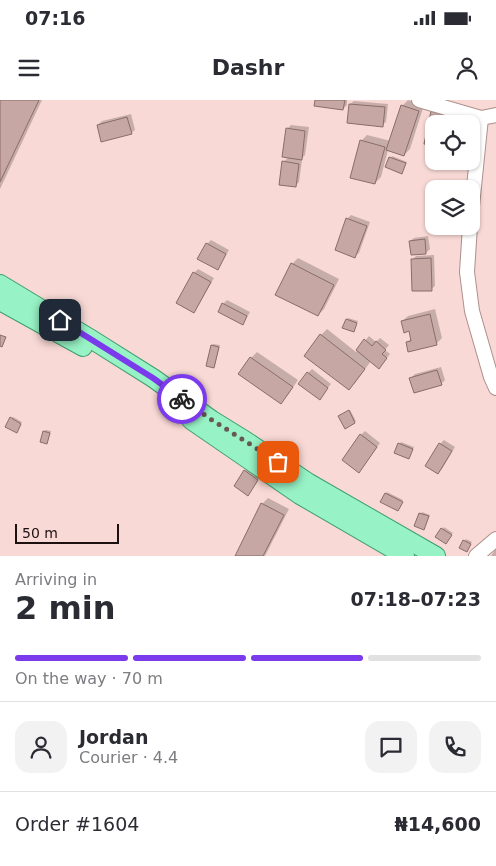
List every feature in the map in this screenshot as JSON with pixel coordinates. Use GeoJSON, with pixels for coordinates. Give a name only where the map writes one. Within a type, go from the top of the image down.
{"type":"FeatureCollection","features":[{"type":"Feature","properties":{"kind":"main road"},"geometry":{"type":"LineString","coordinates":[[0,284],[91,339],[150,383],[207,431],[300,495],[405,556]]}},
{"type":"Feature","properties":{"kind":"main road"},"geometry":{"type":"LineString","coordinates":[[0,301],[150,383],[246,441],[309,483],[436,556]]}},
{"type":"Feature","properties":{"kind":"street"},"geometry":{"type":"LineString","coordinates":[[419,100],[481,118],[496,115]]}},
{"type":"Feature","properties":{"kind":"street"},"geometry":{"type":"LineString","coordinates":[[475,180],[481,118]]}},
{"type":"Feature","properties":{"kind":"street"},"geometry":{"type":"LineString","coordinates":[[469,235],[466,272],[472,311],[491,377],[496,388]]}},
{"type":"Feature","properties":{"kind":"street"},"geometry":{"type":"LineString","coordinates":[[476,556],[496,539]]}},
{"type":"Feature","properties":{"kind":"building"},"geometry":{"type":"Polygon","coordinates":[[[0,100],[39,100],[0,182],[0,100]]]}},
{"type":"Feature","properties":{"kind":"building"},"geometry":{"type":"Polygon","coordinates":[[[315,100],[345,100],[343,110],[314,106],[315,100]]]}},
{"type":"Feature","properties":{"kind":"building"},"geometry":{"type":"Polygon","coordinates":[[[349,104],[385,107],[383,127],[347,123],[349,104]]]}},
{"type":"Feature","properties":{"kind":"building"},"geometry":{"type":"Polygon","coordinates":[[[401,105],[419,111],[404,156],[386,150],[401,105]]]}},
{"type":"Feature","properties":{"kind":"building"},"geometry":{"type":"Polygon","coordinates":[[[431,111],[447,115],[430,115],[431,111]]]}},
{"type":"Feature","properties":{"kind":"building"},"geometry":{"type":"Polygon","coordinates":[[[127,117],[132,134],[101,142],[97,125],[127,117]]]}},
{"type":"Feature","properties":{"kind":"building"},"geometry":{"type":"Polygon","coordinates":[[[286,128],[305,131],[302,160],[282,157],[286,128]]]}},
{"type":"Feature","properties":{"kind":"building"},"geometry":{"type":"Polygon","coordinates":[[[360,140],[385,147],[375,184],[350,178],[360,140]]]}},
{"type":"Feature","properties":{"kind":"building"},"geometry":{"type":"Polygon","coordinates":[[[389,157],[406,163],[402,174],[385,167],[389,157]]]}},
{"type":"Feature","properties":{"kind":"building"},"geometry":{"type":"Polygon","coordinates":[[[282,161],[299,164],[296,187],[279,185],[282,161]]]}},
{"type":"Feature","properties":{"kind":"building"},"geometry":{"type":"Polygon","coordinates":[[[346,218],[367,226],[355,258],[335,250],[346,218]]]}},
{"type":"Feature","properties":{"kind":"building"},"geometry":{"type":"Polygon","coordinates":[[[425,239],[426,254],[411,255],[409,241],[425,239]]]}},
{"type":"Feature","properties":{"kind":"building"},"geometry":{"type":"Polygon","coordinates":[[[206,243],[226,254],[218,270],[197,259],[206,243]]]}},
{"type":"Feature","properties":{"kind":"building"},"geometry":{"type":"Polygon","coordinates":[[[431,258],[432,291],[412,291],[411,259],[431,258]]]}},
{"type":"Feature","properties":{"kind":"building"},"geometry":{"type":"Polygon","coordinates":[[[291,263],[334,285],[318,316],[275,295],[291,263]]]}},
{"type":"Feature","properties":{"kind":"building"},"geometry":{"type":"Polygon","coordinates":[[[193,272],[211,282],[194,313],[176,303],[193,272]]]}},
{"type":"Feature","properties":{"kind":"building"},"geometry":{"type":"Polygon","coordinates":[[[222,303],[247,316],[243,325],[218,312],[222,303]]]}},
{"type":"Feature","properties":{"kind":"building"},"geometry":{"type":"Polygon","coordinates":[[[430,314],[437,345],[408,352],[406,342],[411,341],[409,331],[404,333],[401,321],[430,314]]]}},
{"type":"Feature","properties":{"kind":"building"},"geometry":{"type":"Polygon","coordinates":[[[346,319],[357,323],[354,332],[342,328],[346,319]]]}},
{"type":"Feature","properties":{"kind":"building"},"geometry":{"type":"Polygon","coordinates":[[[320,334],[365,369],[349,390],[304,356],[320,334]]]}},
{"type":"Feature","properties":{"kind":"building"},"geometry":{"type":"Polygon","coordinates":[[[0,335],[6,337],[2,347],[0,346],[0,335]]]}},
{"type":"Feature","properties":{"kind":"building"},"geometry":{"type":"Polygon","coordinates":[[[364,339],[372,346],[376,341],[386,350],[382,354],[387,358],[379,369],[356,350],[364,339]]]}},
{"type":"Feature","properties":{"kind":"building"},"geometry":{"type":"Polygon","coordinates":[[[211,345],[219,347],[214,368],[206,366],[211,345]]]}},
{"type":"Feature","properties":{"kind":"building"},"geometry":{"type":"Polygon","coordinates":[[[250,357],[293,387],[281,404],[238,374],[250,357]]]}},
{"type":"Feature","properties":{"kind":"building"},"geometry":{"type":"Polygon","coordinates":[[[437,370],[442,385],[414,393],[409,378],[437,370]]]}},
{"type":"Feature","properties":{"kind":"building"},"geometry":{"type":"Polygon","coordinates":[[[307,372],[328,388],[320,400],[298,384],[307,372]]]}},
{"type":"Feature","properties":{"kind":"building"},"geometry":{"type":"Polygon","coordinates":[[[349,410],[355,423],[345,429],[338,416],[349,410]]]}},
{"type":"Feature","properties":{"kind":"building"},"geometry":{"type":"Polygon","coordinates":[[[10,417],[21,424],[17,433],[5,427],[10,417]]]}},
{"type":"Feature","properties":{"kind":"building"},"geometry":{"type":"Polygon","coordinates":[[[43,431],[50,433],[47,444],[40,442],[43,431]]]}},
{"type":"Feature","properties":{"kind":"building"},"geometry":{"type":"Polygon","coordinates":[[[360,434],[377,447],[359,473],[342,460],[360,434]]]}},
{"type":"Feature","properties":{"kind":"building"},"geometry":{"type":"Polygon","coordinates":[[[398,443],[413,449],[409,459],[394,453],[398,443]]]}},
{"type":"Feature","properties":{"kind":"building"},"geometry":{"type":"Polygon","coordinates":[[[439,443],[452,451],[438,474],[425,466],[439,443]]]}},
{"type":"Feature","properties":{"kind":"building"},"geometry":{"type":"Polygon","coordinates":[[[244,470],[258,480],[248,496],[234,486],[244,470]]]}},
{"type":"Feature","properties":{"kind":"building"},"geometry":{"type":"Polygon","coordinates":[[[385,493],[403,502],[398,511],[380,502],[385,493]]]}},
{"type":"Feature","properties":{"kind":"building"},"geometry":{"type":"Polygon","coordinates":[[[261,503],[284,515],[263,556],[235,556],[261,503]]]}},
{"type":"Feature","properties":{"kind":"building"},"geometry":{"type":"Polygon","coordinates":[[[419,513],[429,516],[424,530],[414,526],[419,513]]]}},
{"type":"Feature","properties":{"kind":"building"},"geometry":{"type":"Polygon","coordinates":[[[441,528],[452,535],[446,544],[435,537],[441,528]]]}},
{"type":"Feature","properties":{"kind":"building"},"geometry":{"type":"Polygon","coordinates":[[[463,540],[471,544],[467,552],[459,548],[463,540]]]}},
{"type":"Feature","properties":{"kind":"way so far"},"geometry":{"type":"LineString","coordinates":[[182,399],[278,462]]}},
{"type":"Feature","properties":{"kind":"route"},"geometry":{"type":"LineString","coordinates":[[60,320],[153,378],[182,399]]}}]}
